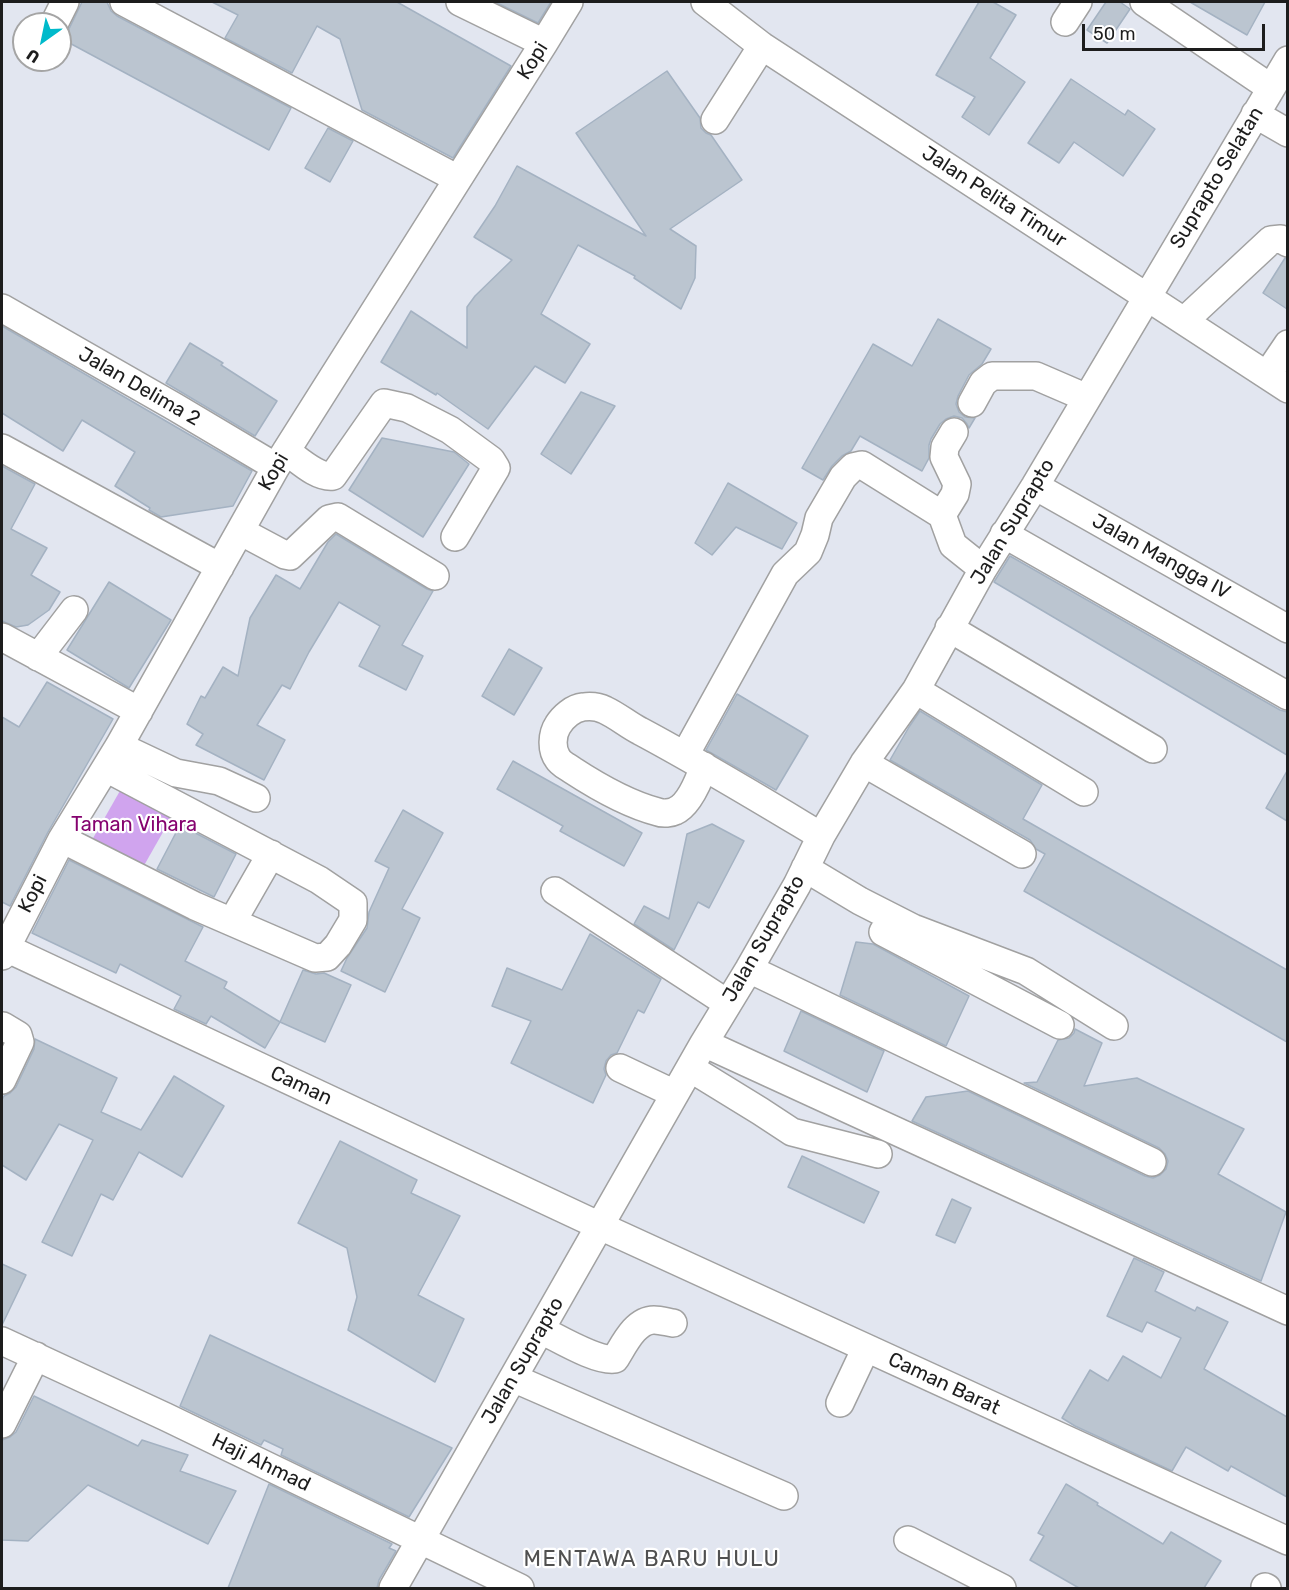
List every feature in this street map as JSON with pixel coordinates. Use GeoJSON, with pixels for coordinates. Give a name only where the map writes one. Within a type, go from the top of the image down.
{"type":"FeatureCollection","features":[{"type":"Feature","properties":{"kind":"street"},"geometry":{"type":"LineString","coordinates":[[124,2],[458,179]]}},
{"type":"Feature","properties":{"kind":"street"},"geometry":{"type":"LineString","coordinates":[[460,2],[544,43]]}},
{"type":"Feature","properties":{"kind":"street","name":"Kopi"},"geometry":{"type":"LineString","coordinates":[[3,950],[62,839],[139,711],[281,459],[569,2]]}},
{"type":"Feature","properties":{"kind":"street","name":"Jalan Pelita Timur"},"geometry":{"type":"LineString","coordinates":[[705,2],[762,46],[1277,382]]}},
{"type":"Feature","properties":{"kind":"street"},"geometry":{"type":"LineString","coordinates":[[1144,2],[1270,88]]}},
{"type":"Feature","properties":{"kind":"street"},"geometry":{"type":"LineString","coordinates":[[715,120],[762,46]]}},
{"type":"Feature","properties":{"kind":"street","name":"Suprapto Selatan"},"geometry":{"type":"LineString","coordinates":[[1147,297],[1287,60]]}},
{"type":"Feature","properties":{"kind":"street"},"geometry":{"type":"LineString","coordinates":[[1255,114],[1287,133]]}},
{"type":"Feature","properties":{"kind":"street"},"geometry":{"type":"LineString","coordinates":[[1184,321],[1271,240],[1281,239],[1287,243]]}},
{"type":"Feature","properties":{"kind":"street","name":"Jalan Suprapto"},"geometry":{"type":"LineString","coordinates":[[393,1588],[727,1003],[749,969],[801,877],[821,836],[864,763],[916,690],[983,569],[1147,297]]}},
{"type":"Feature","properties":{"kind":"street","name":"Jalan Delima 2"},"geometry":{"type":"LineString","coordinates":[[2,308],[184,412],[281,459],[327,477],[333,476],[384,403],[407,408],[450,430],[490,460],[496,468],[455,537]]}},
{"type":"Feature","properties":{"kind":"street"},"geometry":{"type":"LineString","coordinates":[[1277,382],[1287,344]]}},
{"type":"Feature","properties":{"kind":"street"},"geometry":{"type":"LineString","coordinates":[[972,403],[983,383],[992,376],[1036,376],[1087,398]]}},
{"type":"Feature","properties":{"kind":"street"},"geometry":{"type":"LineString","coordinates":[[942,515],[955,494],[957,484],[944,457],[945,447],[954,432]]}},
{"type":"Feature","properties":{"kind":"street"},"geometry":{"type":"LineString","coordinates":[[2,448],[220,567]]}},
{"type":"Feature","properties":{"kind":"street"},"geometry":{"type":"LineString","coordinates":[[821,836],[695,761],[635,729],[618,716],[603,709],[586,706],[579,708],[562,718],[556,728],[553,738],[554,751],[558,760],[584,778],[614,794],[660,813],[674,812],[682,806],[697,784],[695,761],[785,574],[808,552],[819,518],[843,477],[853,467],[862,465],[942,515],[953,545],[983,569]]}},
{"type":"Feature","properties":{"kind":"street","name":"Jalan Mangga IV"},"geometry":{"type":"LineString","coordinates":[[1035,486],[1287,629]]}},
{"type":"Feature","properties":{"kind":"street"},"geometry":{"type":"LineString","coordinates":[[240,531],[290,556],[329,519],[338,517],[435,576]]}},
{"type":"Feature","properties":{"kind":"street"},"geometry":{"type":"LineString","coordinates":[[1004,534],[1287,696]]}},
{"type":"Feature","properties":{"kind":"street"},"geometry":{"type":"LineString","coordinates":[[38,657],[74,610]]}},
{"type":"Feature","properties":{"kind":"street"},"geometry":{"type":"LineString","coordinates":[[949,628],[1153,750]]}},
{"type":"Feature","properties":{"kind":"street"},"geometry":{"type":"LineString","coordinates":[[2,637],[139,711]]}},
{"type":"Feature","properties":{"kind":"street"},"geometry":{"type":"LineString","coordinates":[[916,690],[1083,792]]}},
{"type":"Feature","properties":{"kind":"street"},"geometry":{"type":"LineString","coordinates":[[112,757],[219,781],[255,798]]}},
{"type":"Feature","properties":{"kind":"street"},"geometry":{"type":"LineString","coordinates":[[62,839],[195,906],[315,958],[327,957],[338,945],[353,920],[353,903],[319,880],[271,854],[112,757]]}},
{"type":"Feature","properties":{"kind":"street"},"geometry":{"type":"LineString","coordinates":[[864,763],[1022,854]]}},
{"type":"Feature","properties":{"kind":"street"},"geometry":{"type":"LineString","coordinates":[[232,922],[271,854]]}},
{"type":"Feature","properties":{"kind":"street"},"geometry":{"type":"LineString","coordinates":[[801,877],[1060,1025]]}},
{"type":"Feature","properties":{"kind":"street"},"geometry":{"type":"LineString","coordinates":[[801,877],[860,901],[913,928],[1026,970],[1114,1026]]}},
{"type":"Feature","properties":{"kind":"street"},"geometry":{"type":"LineString","coordinates":[[555,891],[727,1003]]}},
{"type":"Feature","properties":{"kind":"street","name":"Caman"},"geometry":{"type":"LineString","coordinates":[[3,950],[600,1226]]}},
{"type":"Feature","properties":{"kind":"street"},"geometry":{"type":"LineString","coordinates":[[749,969],[1152,1162]]}},
{"type":"Feature","properties":{"kind":"street"},"geometry":{"type":"LineString","coordinates":[[2,1080],[20,1042],[18,1035],[3,1026]]}},
{"type":"Feature","properties":{"kind":"street"},"geometry":{"type":"LineString","coordinates":[[704,1043],[1287,1311]]}},
{"type":"Feature","properties":{"kind":"street"},"geometry":{"type":"LineString","coordinates":[[620,1068],[675,1094]]}},
{"type":"Feature","properties":{"kind":"street"},"geometry":{"type":"LineString","coordinates":[[690,1068],[792,1132],[878,1154]]}},
{"type":"Feature","properties":{"kind":"street","name":"Caman Barat"},"geometry":{"type":"LineString","coordinates":[[600,1226],[1287,1541]]}},
{"type":"Feature","properties":{"kind":"street"},"geometry":{"type":"LineString","coordinates":[[540,1330],[608,1360],[615,1359],[639,1326],[652,1319],[673,1323]]}},
{"type":"Feature","properties":{"kind":"street","name":"Haji Ahmad"},"geometry":{"type":"LineString","coordinates":[[2,1341],[520,1588]]}},
{"type":"Feature","properties":{"kind":"street"},"geometry":{"type":"LineString","coordinates":[[840,1403],[866,1348]]}},
{"type":"Feature","properties":{"kind":"street"},"geometry":{"type":"LineString","coordinates":[[2,1424],[36,1356]]}},
{"type":"Feature","properties":{"kind":"street"},"geometry":{"type":"LineString","coordinates":[[513,1378],[784,1496]]}},
{"type":"Feature","properties":{"kind":"street"},"geometry":{"type":"LineString","coordinates":[[908,1540],[1002,1588]]}},
{"type":"Feature","properties":{"kind":"green space","name":"Taman Vihara"},"geometry":{"type":"Polygon","coordinates":[[[125,782],[175,811],[142,869],[92,840],[125,782]]]}},
{"type":"Feature","properties":{"kind":"building"},"geometry":{"type":"Polygon","coordinates":[[[82,2],[107,2],[111,11],[117,16],[291,108],[269,150],[72,44],[72,23],[82,2]]]}},
{"type":"Feature","properties":{"kind":"building"},"geometry":{"type":"Polygon","coordinates":[[[212,2],[397,2],[511,66],[453,158],[362,110],[340,39],[317,26],[292,73],[225,38],[238,15],[212,2]]]}},
{"type":"Feature","properties":{"kind":"building"},"geometry":{"type":"Polygon","coordinates":[[[495,2],[551,2],[538,23],[495,2]]]}},
{"type":"Feature","properties":{"kind":"building"},"geometry":{"type":"Polygon","coordinates":[[[979,2],[993,2],[1016,15],[990,58],[1025,82],[989,135],[962,117],[975,97],[936,75],[979,2]]]}},
{"type":"Feature","properties":{"kind":"building"},"geometry":{"type":"Polygon","coordinates":[[[1106,2],[1120,2],[1130,9],[1107,43],[1087,30],[1106,2]]]}},
{"type":"Feature","properties":{"kind":"building"},"geometry":{"type":"Polygon","coordinates":[[[1190,2],[1265,2],[1247,35],[1190,2]]]}},
{"type":"Feature","properties":{"kind":"building"},"geometry":{"type":"Polygon","coordinates":[[[667,71],[700,118],[701,128],[711,135],[742,180],[670,229],[696,246],[695,278],[681,309],[634,278],[635,276],[578,245],[541,314],[590,344],[565,383],[535,366],[488,429],[437,393],[436,395],[381,362],[411,311],[467,348],[467,307],[475,296],[512,260],[474,237],[495,206],[517,166],[646,236],[576,133],[667,71]]]}},
{"type":"Feature","properties":{"kind":"building"},"geometry":{"type":"Polygon","coordinates":[[[1071,79],[1125,115],[1128,110],[1155,129],[1123,176],[1074,142],[1059,163],[1028,143],[1071,79]]]}},
{"type":"Feature","properties":{"kind":"building"},"geometry":{"type":"Polygon","coordinates":[[[328,128],[353,141],[330,182],[305,168],[328,128]]]}},
{"type":"Feature","properties":{"kind":"building"},"geometry":{"type":"Polygon","coordinates":[[[1285,258],[1287,259],[1287,309],[1263,293],[1285,258]]]}},
{"type":"Feature","properties":{"kind":"building"},"geometry":{"type":"Polygon","coordinates":[[[938,319],[991,349],[982,364],[969,375],[958,396],[956,404],[959,412],[965,417],[975,418],[969,428],[962,418],[954,416],[940,424],[931,439],[929,458],[922,471],[860,436],[851,451],[832,466],[823,480],[802,468],[873,344],[912,366],[938,319]]]}},
{"type":"Feature","properties":{"kind":"building"},"geometry":{"type":"Polygon","coordinates":[[[2,326],[252,471],[233,506],[161,517],[115,486],[135,452],[82,420],[63,451],[2,413],[2,326]]]}},
{"type":"Feature","properties":{"kind":"building"},"geometry":{"type":"Polygon","coordinates":[[[190,343],[277,401],[255,436],[166,383],[190,343]]]}},
{"type":"Feature","properties":{"kind":"building"},"geometry":{"type":"Polygon","coordinates":[[[581,392],[615,406],[571,474],[541,454],[581,392]]]}},
{"type":"Feature","properties":{"kind":"building"},"geometry":{"type":"Polygon","coordinates":[[[382,438],[454,452],[469,464],[423,537],[349,490],[382,438]]]}},
{"type":"Feature","properties":{"kind":"building"},"geometry":{"type":"Polygon","coordinates":[[[2,466],[35,484],[11,529],[47,548],[31,575],[60,592],[49,610],[28,625],[16,627],[2,621],[2,466]]]}},
{"type":"Feature","properties":{"kind":"building"},"geometry":{"type":"Polygon","coordinates":[[[728,483],[797,523],[782,549],[736,527],[712,555],[695,543],[728,483]]]}},
{"type":"Feature","properties":{"kind":"building"},"geometry":{"type":"Polygon","coordinates":[[[336,534],[433,591],[402,645],[423,656],[406,690],[359,666],[380,626],[339,602],[290,689],[282,685],[257,725],[285,740],[264,780],[196,745],[203,734],[187,724],[201,696],[205,698],[223,667],[238,676],[250,618],[276,575],[300,589],[328,542],[336,534]]]}},
{"type":"Feature","properties":{"kind":"building"},"geometry":{"type":"Polygon","coordinates":[[[1010,556],[1287,712],[1287,755],[994,582],[1010,556]]]}},
{"type":"Feature","properties":{"kind":"building"},"geometry":{"type":"Polygon","coordinates":[[[109,582],[171,620],[129,688],[67,650],[109,582]]]}},
{"type":"Feature","properties":{"kind":"building"},"geometry":{"type":"Polygon","coordinates":[[[509,649],[542,668],[514,715],[482,696],[509,649]]]}},
{"type":"Feature","properties":{"kind":"building"},"geometry":{"type":"Polygon","coordinates":[[[47,682],[113,719],[48,832],[10,906],[2,902],[2,717],[19,727],[47,682]]]}},
{"type":"Feature","properties":{"kind":"building"},"geometry":{"type":"Polygon","coordinates":[[[737,694],[808,736],[776,790],[706,750],[737,694]]]}},
{"type":"Feature","properties":{"kind":"building"},"geometry":{"type":"Polygon","coordinates":[[[920,711],[1042,785],[1023,819],[1287,970],[1287,1042],[1024,891],[1045,854],[1036,849],[1030,840],[890,760],[920,711]]]}},
{"type":"Feature","properties":{"kind":"building"},"geometry":{"type":"Polygon","coordinates":[[[513,761],[642,833],[624,866],[560,831],[563,826],[497,789],[513,761]]]}},
{"type":"Feature","properties":{"kind":"building"},"geometry":{"type":"Polygon","coordinates":[[[1287,771],[1287,821],[1266,808],[1287,771]]]}},
{"type":"Feature","properties":{"kind":"building"},"geometry":{"type":"Polygon","coordinates":[[[403,810],[443,833],[402,909],[420,918],[385,992],[341,971],[367,928],[369,912],[389,868],[375,861],[403,810]]]}},
{"type":"Feature","properties":{"kind":"building"},"geometry":{"type":"Polygon","coordinates":[[[712,824],[744,841],[709,908],[698,902],[674,950],[634,924],[644,906],[669,919],[687,834],[712,824]]]}},
{"type":"Feature","properties":{"kind":"building"},"geometry":{"type":"Polygon","coordinates":[[[180,825],[236,854],[214,897],[157,869],[180,825]]]}},
{"type":"Feature","properties":{"kind":"building"},"geometry":{"type":"Polygon","coordinates":[[[69,860],[203,927],[185,961],[227,982],[224,988],[280,1022],[265,1048],[211,1016],[206,1024],[174,1009],[181,996],[120,964],[116,973],[32,933],[69,860]]]}},
{"type":"Feature","properties":{"kind":"building"},"geometry":{"type":"Polygon","coordinates":[[[590,934],[661,979],[644,1013],[638,1010],[617,1053],[611,1055],[606,1061],[604,1069],[606,1075],[593,1103],[511,1063],[531,1021],[492,1006],[507,968],[562,990],[590,934]]]}},
{"type":"Feature","properties":{"kind":"building"},"geometry":{"type":"Polygon","coordinates":[[[856,942],[873,944],[969,996],[946,1046],[840,995],[856,942]]]}},
{"type":"Feature","properties":{"kind":"building"},"geometry":{"type":"Polygon","coordinates":[[[303,970],[316,974],[324,973],[351,985],[325,1042],[280,1022],[303,970]]]}},
{"type":"Feature","properties":{"kind":"building"},"geometry":{"type":"Polygon","coordinates":[[[801,1011],[884,1051],[867,1092],[784,1051],[801,1011]]]}},
{"type":"Feature","properties":{"kind":"building"},"geometry":{"type":"Polygon","coordinates":[[[1075,1029],[1102,1043],[1084,1086],[1137,1078],[1244,1129],[1218,1174],[1286,1212],[1261,1281],[912,1121],[926,1097],[968,1091],[1145,1176],[1153,1178],[1160,1175],[1166,1169],[1168,1161],[1159,1148],[1024,1083],[1037,1082],[1058,1040],[1069,1038],[1075,1029]]]}},
{"type":"Feature","properties":{"kind":"building"},"geometry":{"type":"Polygon","coordinates":[[[35,1039],[117,1078],[101,1112],[141,1130],[174,1076],[224,1106],[182,1177],[139,1152],[113,1200],[101,1194],[72,1256],[42,1242],[93,1140],[59,1124],[26,1180],[2,1165],[2,1100],[16,1087],[34,1049],[35,1039]]]}},
{"type":"Feature","properties":{"kind":"building"},"geometry":{"type":"Polygon","coordinates":[[[340,1141],[417,1180],[411,1193],[460,1216],[418,1295],[464,1319],[435,1382],[348,1330],[357,1297],[347,1248],[298,1223],[340,1141]]]}},
{"type":"Feature","properties":{"kind":"building"},"geometry":{"type":"Polygon","coordinates":[[[802,1156],[879,1192],[864,1223],[788,1187],[802,1156]]]}},
{"type":"Feature","properties":{"kind":"building"},"geometry":{"type":"Polygon","coordinates":[[[952,1199],[971,1208],[955,1243],[936,1235],[952,1199]]]}},
{"type":"Feature","properties":{"kind":"building"},"geometry":{"type":"Polygon","coordinates":[[[1134,1258],[1164,1272],[1155,1291],[1195,1311],[1197,1307],[1228,1322],[1204,1369],[1287,1417],[1287,1497],[1231,1466],[1228,1471],[1186,1447],[1172,1471],[1062,1418],[1090,1370],[1108,1381],[1123,1356],[1161,1378],[1181,1338],[1147,1322],[1142,1332],[1107,1316],[1134,1258]]]}},
{"type":"Feature","properties":{"kind":"building"},"geometry":{"type":"Polygon","coordinates":[[[2,1264],[26,1275],[2,1325],[2,1264]]]}},
{"type":"Feature","properties":{"kind":"building"},"geometry":{"type":"Polygon","coordinates":[[[210,1335],[452,1448],[409,1517],[281,1455],[283,1449],[264,1440],[261,1445],[180,1406],[210,1335]]]}},
{"type":"Feature","properties":{"kind":"building"},"geometry":{"type":"Polygon","coordinates":[[[34,1396],[138,1446],[142,1440],[188,1455],[180,1471],[236,1491],[208,1544],[88,1485],[28,1541],[2,1540],[2,1440],[16,1432],[34,1396]]]}},
{"type":"Feature","properties":{"kind":"building"},"geometry":{"type":"Polygon","coordinates":[[[269,1484],[392,1544],[389,1548],[396,1551],[379,1580],[377,1588],[228,1588],[269,1484]]]}},
{"type":"Feature","properties":{"kind":"building"},"geometry":{"type":"Polygon","coordinates":[[[1066,1484],[1163,1544],[1171,1532],[1221,1561],[1204,1588],[1079,1588],[1030,1560],[1044,1536],[1038,1533],[1066,1484]]]}},
{"type":"Feature","properties":{"kind":"district","name":"MENTAWA BARU HULU"},"geometry":{"type":"Point","coordinates":[652,1560]}}]}
